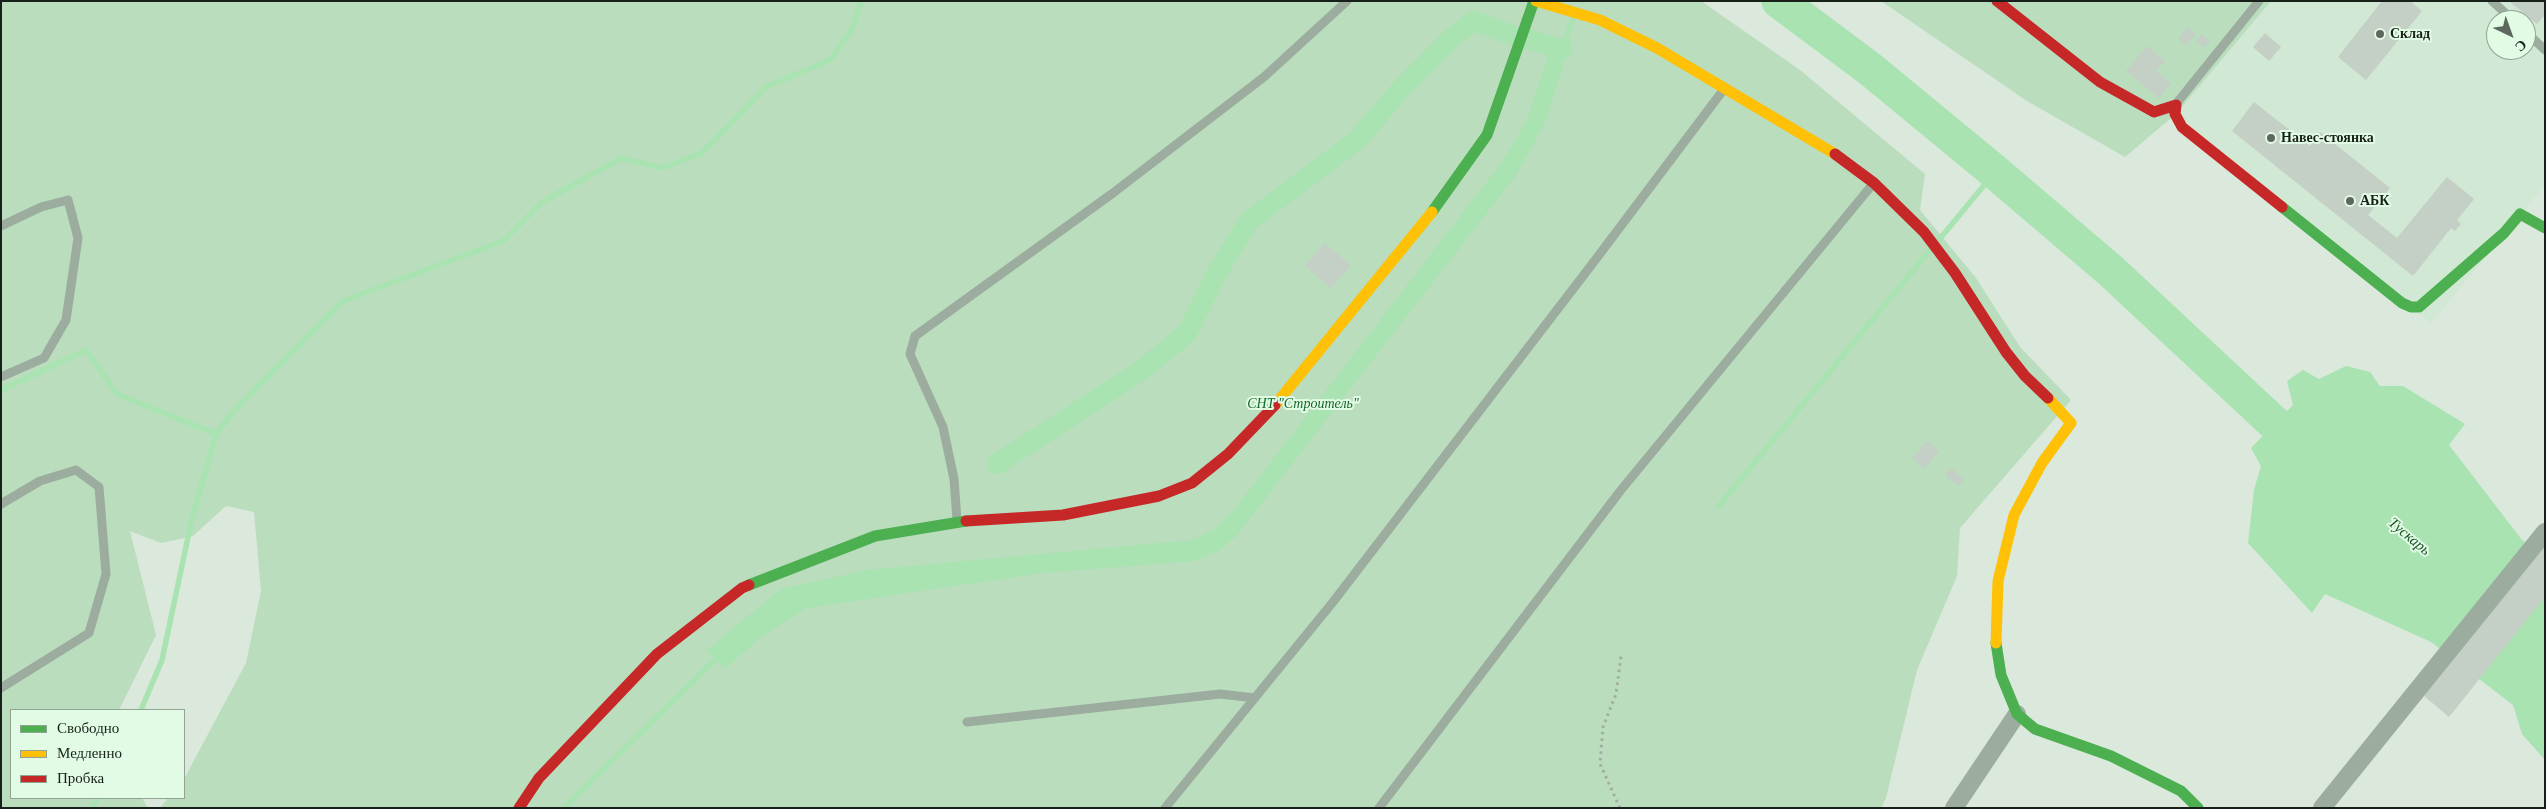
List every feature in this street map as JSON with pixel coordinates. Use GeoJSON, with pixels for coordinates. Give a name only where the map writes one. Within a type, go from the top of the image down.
{"type":"FeatureCollection","features":[{"type":"Feature","properties":{"kind":"street"},"geometry":{"type":"LineString","coordinates":[[519,808],[539,778],[657,654],[742,588],[875,536],[957,522],[1063,515],[1159,496],[1192,483],[1228,454],[1270,411],[1449,191],[1487,135],[1535,1],[1600,20],[1657,48],[1726,87],[1830,150],[1874,182],[1924,232],[1955,273],[2006,352],[2070,423],[2042,463],[2014,515],[1998,581],[1995,640],[2001,676],[2018,714],[2035,729],[2111,756],[2181,791],[2198,808]]}},
{"type":"Feature","properties":{"kind":"street"},"geometry":{"type":"LineString","coordinates":[[1997,1],[2100,82],[2154,112],[2176,105],[2175,114],[2182,127],[2402,303],[2411,307],[2419,307],[2504,233],[2520,214],[2545,228]]}},
{"type":"Feature","properties":{"kind":"street"},"geometry":{"type":"LineString","coordinates":[[2322,808],[2541,536]]}},
{"type":"Feature","properties":{"kind":"street"},"geometry":{"type":"LineString","coordinates":[[1954,808],[2018,714]]}},
{"type":"Feature","properties":{"kind":"lane"},"geometry":{"type":"LineString","coordinates":[[957,522],[954,479],[943,427],[910,354],[915,336],[1114,193],[1264,77],[1346,1]]}},
{"type":"Feature","properties":{"kind":"lane"},"geometry":{"type":"LineString","coordinates":[[2492,1],[2502,10]]}},
{"type":"Feature","properties":{"kind":"lane"},"geometry":{"type":"LineString","coordinates":[[2176,105],[2256,2]]}},
{"type":"Feature","properties":{"kind":"lane"},"geometry":{"type":"LineString","coordinates":[[1165,808],[1345,586],[1726,87]]}},
{"type":"Feature","properties":{"kind":"lane"},"geometry":{"type":"LineString","coordinates":[[1379,808],[1622,490],[1874,182]]}},
{"type":"Feature","properties":{"kind":"lane"},"geometry":{"type":"LineString","coordinates":[[1,226],[41,207],[68,200],[78,238],[66,320],[44,358],[1,377]]}},
{"type":"Feature","properties":{"kind":"lane"},"geometry":{"type":"LineString","coordinates":[[1,504],[40,481],[76,470],[99,487],[106,574],[89,633],[1,688]]}},
{"type":"Feature","properties":{"kind":"lane"},"geometry":{"type":"LineString","coordinates":[[968,722],[1220,694],[1255,698]]}},
{"type":"Feature","properties":{"kind":"path"},"geometry":{"type":"LineString","coordinates":[[1620,808],[1600,764],[1603,727],[1616,694],[1621,656]]}},
{"type":"Feature","properties":{"kind":"shaded area"},"geometry":{"type":"Polygon","coordinates":[[[2271,1],[2545,1],[2545,185],[2431,323],[2176,114],[2271,1]]]}},
{"type":"Feature","properties":{"kind":"green space","name":"СНТ \"Строитель\""},"geometry":{"type":"Polygon","coordinates":[[[1,1],[1701,1],[1800,70],[1925,174],[1920,210],[1976,278],[2020,347],[2071,400],[1960,528],[1957,576],[1917,670],[1886,798],[1881,808],[160,808],[167,799],[185,799],[185,777],[246,663],[261,591],[254,512],[226,506],[193,536],[161,543],[130,531],[156,635],[119,709],[10,709],[10,799],[143,799],[148,808],[1,808],[1,1]]]}},
{"type":"Feature","properties":{"kind":"green space"},"geometry":{"type":"Polygon","coordinates":[[[1881,1],[2271,1],[2176,114],[2125,157],[2027,101],[1881,1]]]}},
{"type":"Feature","properties":{"kind":"water"},"geometry":{"type":"Polygon","coordinates":[[[1554,37],[1571,40],[1545,123],[1516,175],[1237,535],[1218,551],[1194,561],[1042,573],[806,608],[758,639],[725,669],[707,650],[781,589],[868,570],[1192,540],[1215,529],[1234,510],[1499,166],[1527,121],[1554,37]]]}},
{"type":"Feature","properties":{"kind":"water","name":"Тускарь"},"geometry":{"type":"Polygon","coordinates":[[[2346,366],[2370,372],[2380,386],[2403,386],[2465,424],[2449,445],[2522,540],[2545,556],[2545,760],[2522,734],[2513,705],[2431,642],[2325,594],[2312,613],[2248,543],[2254,490],[2261,466],[2251,448],[2293,405],[2287,381],[2303,370],[2319,379],[2346,366]]]}},
{"type":"Feature","properties":{"kind":"building","name":"Склад"},"geometry":{"type":"Polygon","coordinates":[[[2382,1],[2410,1],[2422,11],[2366,80],[2338,57],[2382,1]]]}},
{"type":"Feature","properties":{"kind":"building"},"geometry":{"type":"Polygon","coordinates":[[[2509,1],[2545,1],[2545,15],[2537,24],[2536,10],[2520,10],[2509,1]]]}},
{"type":"Feature","properties":{"kind":"building"},"geometry":{"type":"Polygon","coordinates":[[[2188,27],[2196,34],[2186,45],[2178,38],[2188,27]]]}},
{"type":"Feature","properties":{"kind":"building"},"geometry":{"type":"Polygon","coordinates":[[[2265,33],[2281,47],[2269,61],[2253,47],[2265,33]]]}},
{"type":"Feature","properties":{"kind":"building"},"geometry":{"type":"Polygon","coordinates":[[[2202,34],[2210,42],[2203,48],[2196,41],[2202,34]]]}},
{"type":"Feature","properties":{"kind":"building"},"geometry":{"type":"Polygon","coordinates":[[[2147,46],[2165,61],[2156,71],[2171,83],[2159,98],[2126,71],[2147,46]]]}},
{"type":"Feature","properties":{"kind":"building"},"geometry":{"type":"Polygon","coordinates":[[[2254,102],[2310,146],[2320,132],[2390,188],[2368,215],[2397,238],[2447,177],[2474,199],[2457,220],[2461,224],[2455,231],[2451,228],[2413,276],[2232,131],[2254,102]]]}},
{"type":"Feature","properties":{"kind":"building"},"geometry":{"type":"Polygon","coordinates":[[[1325,243],[1351,266],[1330,288],[1305,265],[1325,243]]]}},
{"type":"Feature","properties":{"kind":"building"},"geometry":{"type":"Polygon","coordinates":[[[1927,441],[1939,451],[1924,469],[1912,458],[1927,441]]]}},
{"type":"Feature","properties":{"kind":"building"},"geometry":{"type":"Polygon","coordinates":[[[1951,468],[1964,479],[1958,486],[1945,475],[1951,468]]]}},
{"type":"Feature","properties":{"kind":"building"},"geometry":{"type":"Polygon","coordinates":[[[2545,545],[2545,597],[2449,717],[2424,696],[2545,545]]]}},
{"type":"Feature","properties":{"kind":"waterway"},"geometry":{"type":"LineString","coordinates":[[1,390],[86,350],[117,394],[216,434],[233,412],[343,301],[503,241],[542,202],[622,158],[662,168],[702,153],[766,87],[830,60],[852,29],[861,1]]}},
{"type":"Feature","properties":{"kind":"waterway"},"geometry":{"type":"LineString","coordinates":[[1779,1],[1870,69],[1995,172],[2111,271],[2274,423],[2310,454]]}},
{"type":"Feature","properties":{"kind":"waterway"},"geometry":{"type":"LineString","coordinates":[[1563,46],[1573,19]]}},
{"type":"Feature","properties":{"kind":"waterway"},"geometry":{"type":"LineString","coordinates":[[997,464],[1142,370],[1187,333],[1218,271],[1249,221],[1356,141],[1402,88],[1453,37],[1474,21],[1509,34],[1562,49]]}},
{"type":"Feature","properties":{"kind":"waterway"},"geometry":{"type":"LineString","coordinates":[[1938,241],[1995,172]]}},
{"type":"Feature","properties":{"kind":"waterway"},"geometry":{"type":"LineString","coordinates":[[1718,507],[1930,250]]}},
{"type":"Feature","properties":{"kind":"waterway"},"geometry":{"type":"LineString","coordinates":[[141,709],[162,660],[191,523],[216,434]]}},
{"type":"Feature","properties":{"kind":"waterway"},"geometry":{"type":"LineString","coordinates":[[564,808],[720,655]]}},
{"type":"Feature","properties":{"kind":"waterway"},"geometry":{"type":"LineString","coordinates":[[92,808],[96,799]]}},
{"type":"Feature","properties":{"kind":"traffic: fast"},"geometry":{"type":"LineString","coordinates":[[1432,212],[1487,135],[1534,1]]}},
{"type":"Feature","properties":{"kind":"traffic: fast"},"geometry":{"type":"LineString","coordinates":[[2282,207],[2402,303],[2411,307],[2419,307],[2504,233],[2520,214],[2545,228]]}},
{"type":"Feature","properties":{"kind":"traffic: fast"},"geometry":{"type":"LineString","coordinates":[[749,585],[875,536],[966,521]]}},
{"type":"Feature","properties":{"kind":"traffic: fast"},"geometry":{"type":"LineString","coordinates":[[1996,643],[2001,675],[2017,714],[2035,729],[2111,756],[2181,791],[2198,808]]}},
{"type":"Feature","properties":{"kind":"traffic: slow"},"geometry":{"type":"LineString","coordinates":[[1536,1],[1600,20],[1657,48],[1835,154]]}},
{"type":"Feature","properties":{"kind":"traffic: slow"},"geometry":{"type":"LineString","coordinates":[[1275,405],[1432,212]]}},
{"type":"Feature","properties":{"kind":"traffic: slow"},"geometry":{"type":"LineString","coordinates":[[1996,643],[1998,581],[2014,515],[2042,463],[2071,423],[2048,398]]}},
{"type":"Feature","properties":{"kind":"traffic: jam"},"geometry":{"type":"LineString","coordinates":[[1997,1],[2100,82],[2154,112],[2176,105],[2175,114],[2182,127],[2282,207]]}},
{"type":"Feature","properties":{"kind":"traffic: jam"},"geometry":{"type":"LineString","coordinates":[[1835,154],[1874,183],[1924,232],[1955,273],[2006,352],[2025,376],[2048,398]]}},
{"type":"Feature","properties":{"kind":"traffic: jam"},"geometry":{"type":"LineString","coordinates":[[966,521],[1063,515],[1159,496],[1192,483],[1228,454],[1275,405]]}},
{"type":"Feature","properties":{"kind":"traffic: jam"},"geometry":{"type":"LineString","coordinates":[[519,808],[539,778],[657,654],[742,588],[749,585]]}},
{"type":"Feature","properties":{"kind":"place","name":"Склад"},"geometry":{"type":"Point","coordinates":[2380,34]}},
{"type":"Feature","properties":{"kind":"place","name":"Навес-стоянка"},"geometry":{"type":"Point","coordinates":[2271,138]}},
{"type":"Feature","properties":{"kind":"place","name":"АБК"},"geometry":{"type":"Point","coordinates":[2350,201]}}]}
